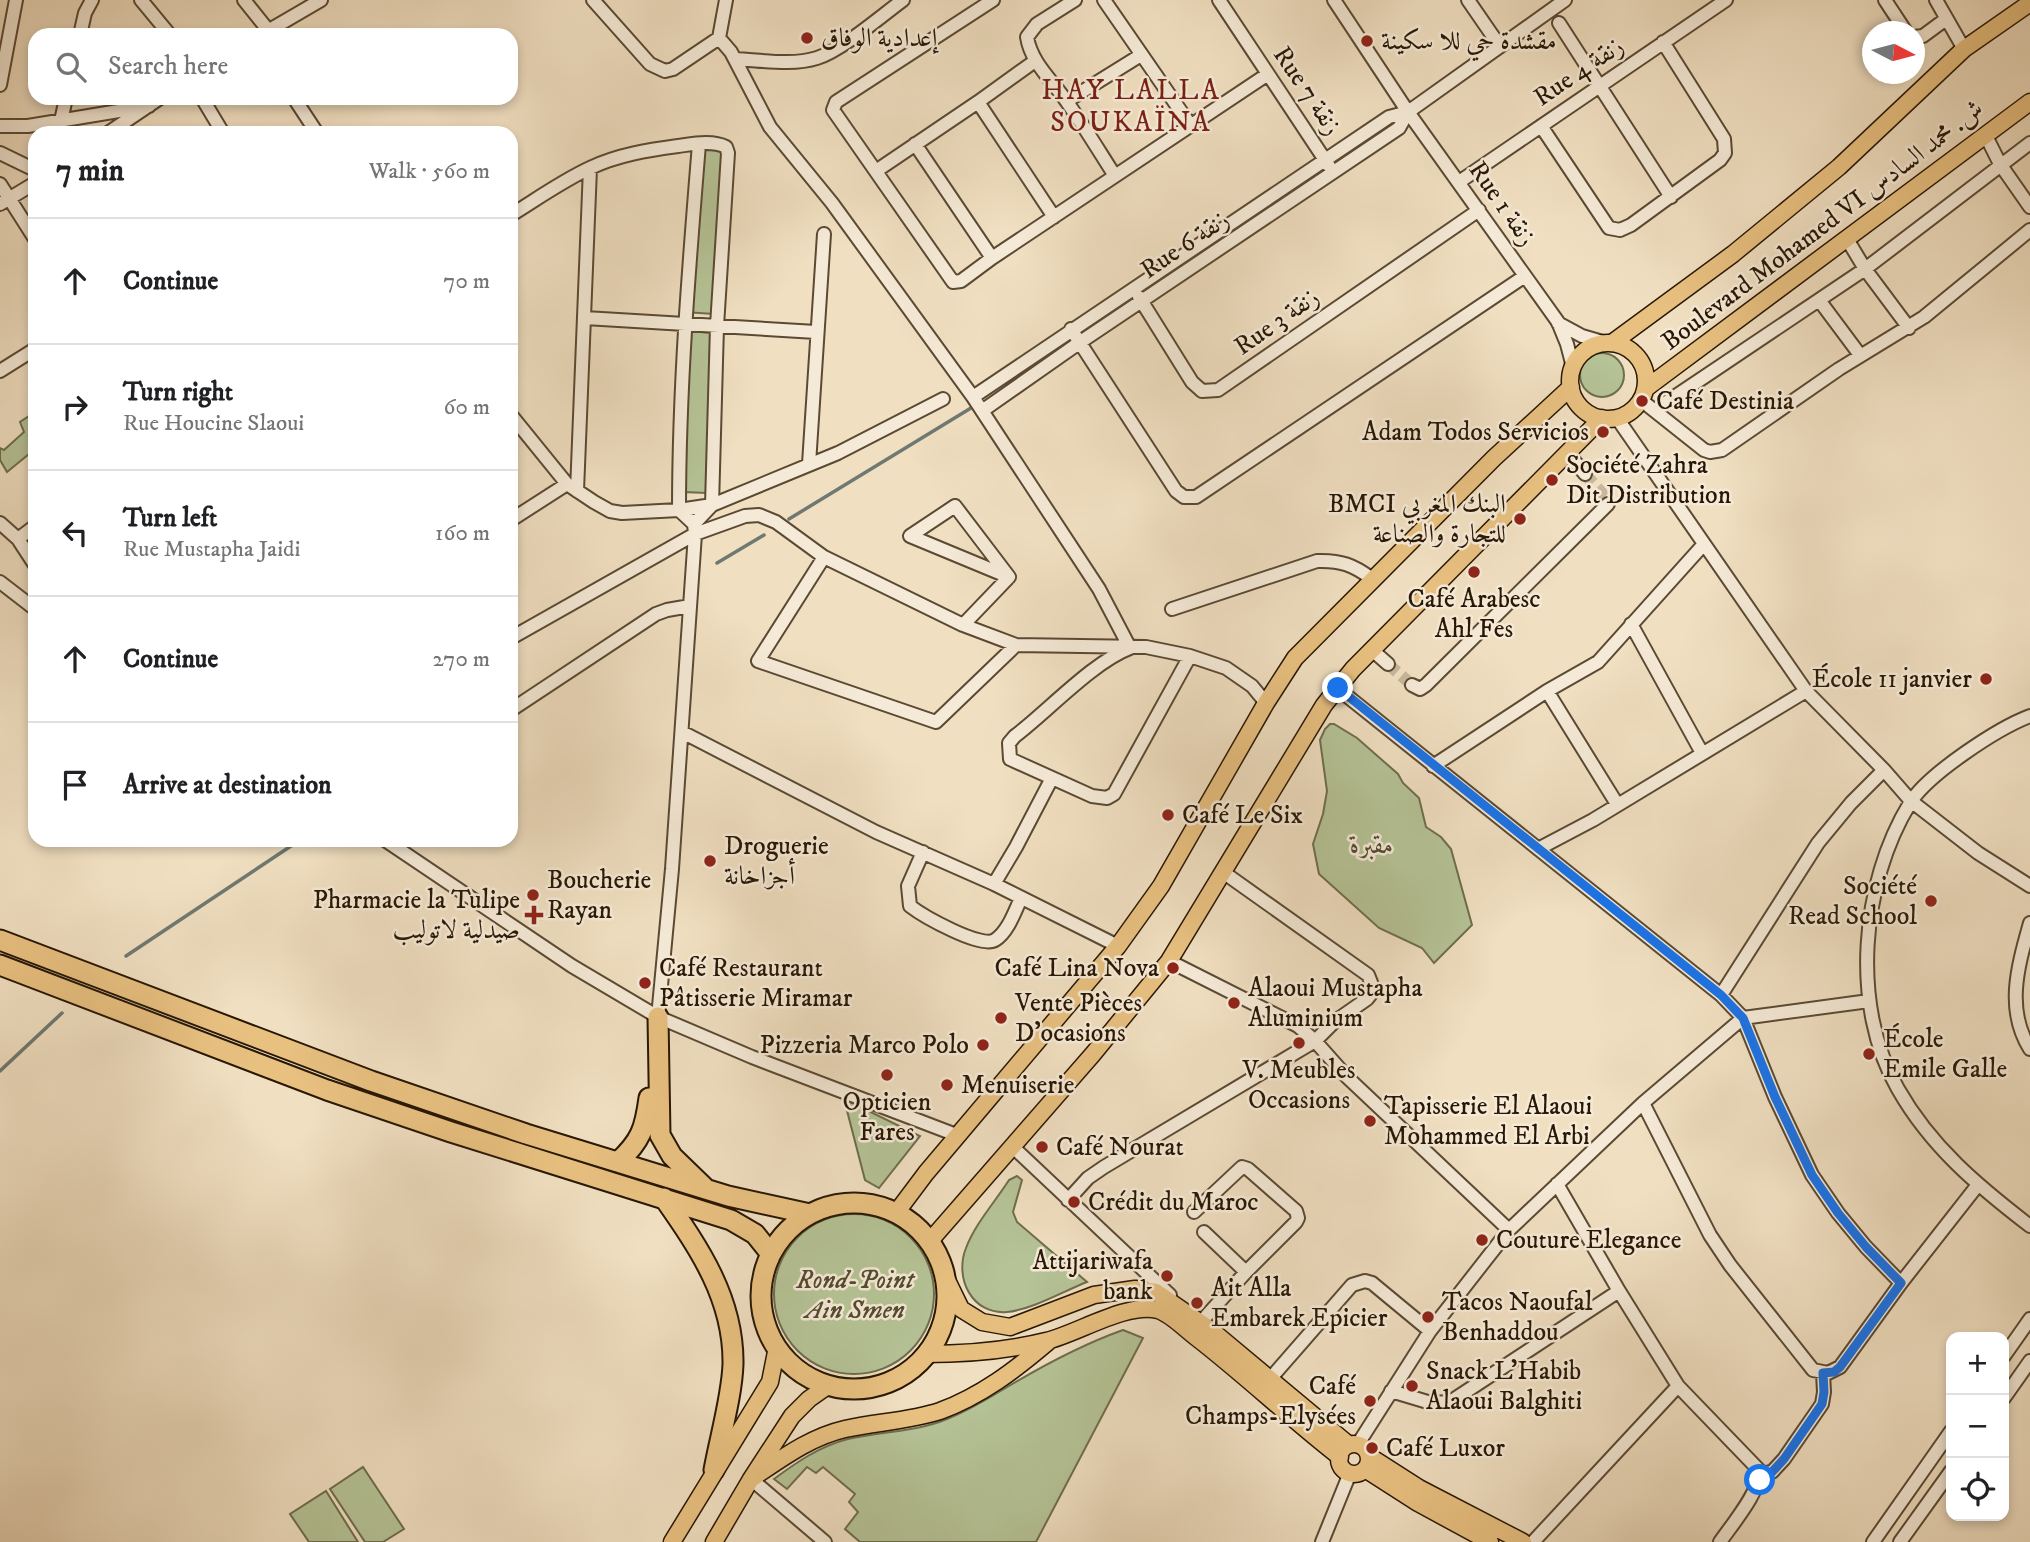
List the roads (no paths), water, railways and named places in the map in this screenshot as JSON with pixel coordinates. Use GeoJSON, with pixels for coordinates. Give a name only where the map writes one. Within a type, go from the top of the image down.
{"type":"FeatureCollection","features":[{"type":"Feature","properties":{"kind":"highway"},"geometry":{"type":"LineString","coordinates":[[0,940],[371,1081],[526,1134],[708,1190],[810,1214]]}},
{"type":"Feature","properties":{"kind":"highway"},"geometry":{"type":"LineString","coordinates":[[0,965],[327,1090],[743,1226],[755,1234],[771,1254]]}},
{"type":"Feature","properties":{"kind":"highway"},"geometry":{"type":"LineString","coordinates":[[618,1162],[635,1147],[646,1121],[658,1017]]}},
{"type":"Feature","properties":{"kind":"highway"},"geometry":{"type":"LineString","coordinates":[[658,1017],[660,1135],[671,1156],[708,1190]]}},
{"type":"Feature","properties":{"kind":"highway"},"geometry":{"type":"LineString","coordinates":[[664,1198],[696,1244],[715,1279],[729,1322],[733,1364],[714,1470]]}},
{"type":"Feature","properties":{"kind":"highway"},"geometry":{"type":"LineString","coordinates":[[849,1203],[872,1205],[896,1213],[911,1223],[929,1242],[944,1275],[944,1315],[935,1339],[925,1354],[907,1371],[885,1383],[853,1388],[829,1385],[798,1369],[777,1347],[766,1323],[762,1301],[763,1279],[771,1254],[789,1229],[810,1214],[826,1207],[849,1203]]}},
{"type":"Feature","properties":{"kind":"main road"},"geometry":{"type":"LineString","coordinates":[[1609,343],[1733,254],[1839,167],[1964,49],[2030,3]]}},
{"type":"Feature","properties":{"kind":"main road","name":"Boulevard Mohamed VI ش. محمد السادس"},"geometry":{"type":"LineString","coordinates":[[1643,394],[2030,102]]}},
{"type":"Feature","properties":{"kind":"main road"},"geometry":{"type":"LineString","coordinates":[[929,1242],[1093,1055],[1169,961],[1324,705],[1338,688],[1567,452],[1609,418],[1629,412],[1643,394],[1646,376],[1639,358],[1630,349],[1609,343],[1595,345],[1584,351],[1573,367],[1571,387],[1581,407],[1590,414],[1609,418]]}},
{"type":"Feature","properties":{"kind":"main road"},"geometry":{"type":"LineString","coordinates":[[896,1213],[926,1173],[1118,946],[1161,886],[1266,703],[1295,659],[1494,458],[1571,387]]}},
{"type":"Feature","properties":{"kind":"main road"},"geometry":{"type":"LineString","coordinates":[[944,1275],[961,1309],[972,1318],[1010,1327],[1094,1295],[1135,1289],[1156,1292],[1195,1317],[1270,1379],[1355,1457],[1523,1542]]}},
{"type":"Feature","properties":{"kind":"main road"},"geometry":{"type":"LineString","coordinates":[[925,1354],[1002,1351],[1050,1340],[1130,1312],[1142,1309],[1160,1311],[1418,1503],[1490,1542]]}},
{"type":"Feature","properties":{"kind":"main road"},"geometry":{"type":"LineString","coordinates":[[751,1479],[819,1437],[938,1412],[979,1394],[1050,1340]]}},
{"type":"Feature","properties":{"kind":"main road"},"geometry":{"type":"LineString","coordinates":[[672,1542],[770,1382],[777,1347]]}},
{"type":"Feature","properties":{"kind":"main road"},"geometry":{"type":"LineString","coordinates":[[714,1542],[792,1416],[809,1399],[829,1385]]}},
{"type":"Feature","properties":{"kind":"street"},"geometry":{"type":"LineString","coordinates":[[0,85],[16,0]]}},
{"type":"Feature","properties":{"kind":"street"},"geometry":{"type":"LineString","coordinates":[[82,28],[92,0]]}},
{"type":"Feature","properties":{"kind":"street"},"geometry":{"type":"LineString","coordinates":[[141,0],[164,28]]}},
{"type":"Feature","properties":{"kind":"street"},"geometry":{"type":"LineString","coordinates":[[273,28],[321,0]]}},
{"type":"Feature","properties":{"kind":"street"},"geometry":{"type":"LineString","coordinates":[[593,0],[650,64],[658,69],[673,69],[719,38],[726,0]]}},
{"type":"Feature","properties":{"kind":"street"},"geometry":{"type":"LineString","coordinates":[[735,60],[803,60],[819,57],[833,50],[902,0]]}},
{"type":"Feature","properties":{"kind":"street"},"geometry":{"type":"LineString","coordinates":[[993,0],[836,102],[833,110],[953,282],[961,281],[1268,74]]}},
{"type":"Feature","properties":{"kind":"street"},"geometry":{"type":"LineString","coordinates":[[1075,0],[1031,30],[1027,37],[1035,61],[1067,102],[1115,176]]}},
{"type":"Feature","properties":{"kind":"street"},"geometry":{"type":"LineString","coordinates":[[1104,0],[1191,126]]}},
{"type":"Feature","properties":{"kind":"street","name":"Rue 7 زنقة"},"geometry":{"type":"LineString","coordinates":[[1219,0],[1330,166]]}},
{"type":"Feature","properties":{"kind":"street","name":"Rue 1 زنقة"},"geometry":{"type":"LineString","coordinates":[[1334,0],[1408,112],[1558,323]]}},
{"type":"Feature","properties":{"kind":"street"},"geometry":{"type":"LineString","coordinates":[[1468,0],[1499,45]]}},
{"type":"Feature","properties":{"kind":"street","name":"Rue 4 زنقة"},"geometry":{"type":"LineString","coordinates":[[1459,182],[1726,0]]}},
{"type":"Feature","properties":{"kind":"street"},"geometry":{"type":"LineString","coordinates":[[1885,0],[1899,21]]}},
{"type":"Feature","properties":{"kind":"street"},"geometry":{"type":"LineString","coordinates":[[1936,0],[1964,49]]}},
{"type":"Feature","properties":{"kind":"street"},"geometry":{"type":"LineString","coordinates":[[248,1],[262,28]]}},
{"type":"Feature","properties":{"kind":"street","name":"Rue 6 زنقة"},"geometry":{"type":"LineString","coordinates":[[982,411],[1141,302],[1330,166],[1389,117],[1408,112],[1558,2]]}},
{"type":"Feature","properties":{"kind":"street"},"geometry":{"type":"LineString","coordinates":[[1925,35],[1947,19]]}},
{"type":"Feature","properties":{"kind":"street"},"geometry":{"type":"LineString","coordinates":[[1559,23],[1671,197]]}},
{"type":"Feature","properties":{"kind":"street"},"geometry":{"type":"LineString","coordinates":[[719,38],[735,60],[770,127],[832,203],[982,411],[1099,589],[1130,648]]}},
{"type":"Feature","properties":{"kind":"street"},"geometry":{"type":"LineString","coordinates":[[1541,126],[1609,228],[1614,230],[1631,225],[1720,160],[1725,153],[1724,139],[1664,42]]}},
{"type":"Feature","properties":{"kind":"street"},"geometry":{"type":"LineString","coordinates":[[1067,102],[1141,55]]}},
{"type":"Feature","properties":{"kind":"street"},"geometry":{"type":"LineString","coordinates":[[876,171],[1035,61]]}},
{"type":"Feature","properties":{"kind":"street"},"geometry":{"type":"LineString","coordinates":[[978,102],[1054,217]]}},
{"type":"Feature","properties":{"kind":"street"},"geometry":{"type":"LineString","coordinates":[[61,121],[64,105]]}},
{"type":"Feature","properties":{"kind":"street"},"geometry":{"type":"LineString","coordinates":[[0,126],[28,126],[139,105]]}},
{"type":"Feature","properties":{"kind":"street"},"geometry":{"type":"LineString","coordinates":[[118,126],[150,105]]}},
{"type":"Feature","properties":{"kind":"street"},"geometry":{"type":"LineString","coordinates":[[206,105],[219,126]]}},
{"type":"Feature","properties":{"kind":"street"},"geometry":{"type":"LineString","coordinates":[[299,105],[312,126]]}},
{"type":"Feature","properties":{"kind":"street"},"geometry":{"type":"LineString","coordinates":[[1986,136],[2000,164],[2030,207]]}},
{"type":"Feature","properties":{"kind":"street"},"geometry":{"type":"LineString","coordinates":[[1655,410],[1865,269],[2030,143]]}},
{"type":"Feature","properties":{"kind":"street"},"geometry":{"type":"LineString","coordinates":[[695,529],[678,510],[684,325],[699,144]]}},
{"type":"Feature","properties":{"kind":"street"},"geometry":{"type":"LineString","coordinates":[[518,211],[590,168],[616,158],[699,144],[723,146],[728,153],[717,326],[712,505],[695,529],[682,732],[658,1017]]}},
{"type":"Feature","properties":{"kind":"street"},"geometry":{"type":"LineString","coordinates":[[915,144],[992,258]]}},
{"type":"Feature","properties":{"kind":"street"},"geometry":{"type":"LineString","coordinates":[[0,153],[28,167]]}},
{"type":"Feature","properties":{"kind":"street","name":"Rue 6 زنقة"},"geometry":{"type":"LineString","coordinates":[[972,397],[1133,287],[1330,166]]}},
{"type":"Feature","properties":{"kind":"street"},"geometry":{"type":"LineString","coordinates":[[572,488],[585,318],[590,168]]}},
{"type":"Feature","properties":{"kind":"street"},"geometry":{"type":"LineString","coordinates":[[0,184],[4,201],[28,230]]}},
{"type":"Feature","properties":{"kind":"street"},"geometry":{"type":"LineString","coordinates":[[4,201],[28,188]]}},
{"type":"Feature","properties":{"kind":"street","name":"Rue 3 زنقة"},"geometry":{"type":"LineString","coordinates":[[1133,287],[1192,382],[1202,391],[1218,390],[1479,210]]}},
{"type":"Feature","properties":{"kind":"street"},"geometry":{"type":"LineString","coordinates":[[1643,394],[1655,410],[1704,450],[1722,450],[1860,355],[1909,328],[2030,230]]}},
{"type":"Feature","properties":{"kind":"street"},"geometry":{"type":"LineString","coordinates":[[810,464],[824,234]]}},
{"type":"Feature","properties":{"kind":"street"},"geometry":{"type":"LineString","coordinates":[[1847,239],[1865,269],[1909,328]]}},
{"type":"Feature","properties":{"kind":"street"},"geometry":{"type":"LineString","coordinates":[[1072,329],[1176,491],[1184,497],[1196,497],[1525,276]]}},
{"type":"Feature","properties":{"kind":"street"},"geometry":{"type":"LineString","coordinates":[[1819,300],[1860,355]]}},
{"type":"Feature","properties":{"kind":"street"},"geometry":{"type":"LineString","coordinates":[[585,318],[816,332]]}},
{"type":"Feature","properties":{"kind":"street"},"geometry":{"type":"LineString","coordinates":[[1558,323],[1582,336],[1609,343]]}},
{"type":"Feature","properties":{"kind":"street"},"geometry":{"type":"LineString","coordinates":[[1558,323],[1573,367]]}},
{"type":"Feature","properties":{"kind":"street"},"geometry":{"type":"LineString","coordinates":[[0,371],[28,353]]}},
{"type":"Feature","properties":{"kind":"street"},"geometry":{"type":"LineString","coordinates":[[518,423],[572,488],[610,511],[622,513],[678,510],[712,505],[838,453],[943,399]]}},
{"type":"Feature","properties":{"kind":"street"},"geometry":{"type":"LineString","coordinates":[[1609,418],[1704,544],[1806,691],[1911,801],[1978,853],[2030,886]]}},
{"type":"Feature","properties":{"kind":"street"},"geometry":{"type":"LineString","coordinates":[[1567,452],[1586,474]]}},
{"type":"Feature","properties":{"kind":"street"},"geometry":{"type":"LineString","coordinates":[[518,516],[572,488]]}},
{"type":"Feature","properties":{"kind":"street"},"geometry":{"type":"LineString","coordinates":[[1412,685],[1417,689],[1426,685],[1608,504]]}},
{"type":"Feature","properties":{"kind":"street"},"geometry":{"type":"LineString","coordinates":[[955,506],[1009,577],[947,551],[910,536],[955,506]]}},
{"type":"Feature","properties":{"kind":"street"},"geometry":{"type":"LineString","coordinates":[[518,634],[695,529],[745,516],[760,515],[776,522],[824,556],[963,625],[1016,645],[1146,647],[1191,656],[1214,662],[1233,672],[1266,703]]}},
{"type":"Feature","properties":{"kind":"street"},"geometry":{"type":"LineString","coordinates":[[0,523],[18,539],[28,554]]}},
{"type":"Feature","properties":{"kind":"street"},"geometry":{"type":"LineString","coordinates":[[18,539],[28,531]]}},
{"type":"Feature","properties":{"kind":"street"},"geometry":{"type":"LineString","coordinates":[[1433,766],[1547,691],[1598,662],[1704,544]]}},
{"type":"Feature","properties":{"kind":"street"},"geometry":{"type":"LineString","coordinates":[[824,556],[758,661],[936,722],[1016,645]]}},
{"type":"Feature","properties":{"kind":"street"},"geometry":{"type":"LineString","coordinates":[[1172,609],[1317,561],[1345,563],[1356,567],[1372,579]]}},
{"type":"Feature","properties":{"kind":"street"},"geometry":{"type":"LineString","coordinates":[[963,625],[1009,577]]}},
{"type":"Feature","properties":{"kind":"street"},"geometry":{"type":"LineString","coordinates":[[0,582],[28,604]]}},
{"type":"Feature","properties":{"kind":"street"},"geometry":{"type":"LineString","coordinates":[[518,705],[656,614],[690,606]]}},
{"type":"Feature","properties":{"kind":"street"},"geometry":{"type":"LineString","coordinates":[[1632,624],[1702,752]]}},
{"type":"Feature","properties":{"kind":"street"},"geometry":{"type":"LineString","coordinates":[[1130,648],[1119,652],[1098,667],[1009,743],[1010,759],[1092,796],[1107,798],[1114,794],[1191,656]]}},
{"type":"Feature","properties":{"kind":"street"},"geometry":{"type":"LineString","coordinates":[[1372,650],[1388,664]]}},
{"type":"Feature","properties":{"kind":"street"},"geometry":{"type":"LineString","coordinates":[[1338,688],[1721,995],[1743,1018],[1779,1108],[1812,1175],[1852,1230],[1901,1283]]}},
{"type":"Feature","properties":{"kind":"street"},"geometry":{"type":"LineString","coordinates":[[1547,691],[1617,804]]}},
{"type":"Feature","properties":{"kind":"street"},"geometry":{"type":"LineString","coordinates":[[1538,849],[1806,691]]}},
{"type":"Feature","properties":{"kind":"street"},"geometry":{"type":"LineString","coordinates":[[2030,716],[2013,723],[1972,749],[1911,801],[1880,875],[1868,920],[1869,1001],[1879,1043],[1896,1087],[1922,1126],[1978,1186],[2030,1226]]}},
{"type":"Feature","properties":{"kind":"street"},"geometry":{"type":"LineString","coordinates":[[682,732],[876,832],[994,884],[1118,946]]}},
{"type":"Feature","properties":{"kind":"street"},"geometry":{"type":"LineString","coordinates":[[1721,995],[1818,843],[1851,803],[1884,770]]}},
{"type":"Feature","properties":{"kind":"street"},"geometry":{"type":"LineString","coordinates":[[994,884],[1052,778]]}},
{"type":"Feature","properties":{"kind":"street"},"geometry":{"type":"LineString","coordinates":[[395,847],[572,965],[658,1017],[727,1047],[959,1136]]}},
{"type":"Feature","properties":{"kind":"street"},"geometry":{"type":"LineString","coordinates":[[923,852],[908,886],[910,906],[955,930],[984,942],[992,942],[1004,932],[1021,898]]}},
{"type":"Feature","properties":{"kind":"street"},"geometry":{"type":"LineString","coordinates":[[1068,1200],[1088,1178],[1133,1147],[1315,1041],[1334,1022],[1362,1004],[1371,994],[1372,985],[1368,975],[1223,872]]}},
{"type":"Feature","properties":{"kind":"street"},"geometry":{"type":"LineString","coordinates":[[2030,923],[2016,985],[2015,1011],[2022,1036],[2030,1049]]}},
{"type":"Feature","properties":{"kind":"street"},"geometry":{"type":"LineString","coordinates":[[1169,961],[1298,1026],[1347,1077],[1509,1230]]}},
{"type":"Feature","properties":{"kind":"street"},"geometry":{"type":"LineString","coordinates":[[1322,1542],[1355,1457],[1391,1391],[1430,1331],[1509,1230],[1643,1103],[1743,1018],[1869,1001]]}},
{"type":"Feature","properties":{"kind":"street"},"geometry":{"type":"LineString","coordinates":[[1643,1103],[1720,1251],[1811,1368],[1823,1373],[1834,1372],[1840,1367],[1901,1283],[1978,1186]]}},
{"type":"Feature","properties":{"kind":"street"},"geometry":{"type":"LineString","coordinates":[[1013,1147],[1195,1317],[1246,1272],[1298,1218],[1296,1211],[1248,1169],[1241,1167],[1194,1212]]}},
{"type":"Feature","properties":{"kind":"street"},"geometry":{"type":"LineString","coordinates":[[1558,1184],[1619,1291],[1678,1386],[1759,1472],[1772,1472],[1822,1404],[1823,1373]]}},
{"type":"Feature","properties":{"kind":"street"},"geometry":{"type":"LineString","coordinates":[[1204,1232],[1246,1272]]}},
{"type":"Feature","properties":{"kind":"street"},"geometry":{"type":"LineString","coordinates":[[1270,1379],[1352,1285],[1358,1282],[1372,1283],[1430,1331]]}},
{"type":"Feature","properties":{"kind":"street"},"geometry":{"type":"LineString","coordinates":[[1391,1391],[1431,1403],[1450,1402],[1619,1291]]}},
{"type":"Feature","properties":{"kind":"street"},"geometry":{"type":"LineString","coordinates":[[2009,1349],[2030,1319]]}},
{"type":"Feature","properties":{"kind":"street"},"geometry":{"type":"LineString","coordinates":[[2006,1395],[2030,1361]]}},
{"type":"Feature","properties":{"kind":"street"},"geometry":{"type":"LineString","coordinates":[[1533,1542],[1678,1386]]}},
{"type":"Feature","properties":{"kind":"street"},"geometry":{"type":"LineString","coordinates":[[1873,1542],[1946,1438]]}},
{"type":"Feature","properties":{"kind":"street"},"geometry":{"type":"LineString","coordinates":[[1720,1542],[1758,1486],[1759,1472]]}},
{"type":"Feature","properties":{"kind":"street"},"geometry":{"type":"LineString","coordinates":[[1900,1542],[1946,1478]]}},
{"type":"Feature","properties":{"kind":"street"},"geometry":{"type":"LineString","coordinates":[[751,1479],[825,1542]]}},
{"type":"Feature","properties":{"kind":"waterway"},"geometry":{"type":"LineString","coordinates":[[789,519],[971,408]]}},
{"type":"Feature","properties":{"kind":"waterway"},"geometry":{"type":"LineString","coordinates":[[717,563],[764,535]]}},
{"type":"Feature","properties":{"kind":"waterway"},"geometry":{"type":"LineString","coordinates":[[126,956],[290,847]]}},
{"type":"Feature","properties":{"kind":"waterway"},"geometry":{"type":"LineString","coordinates":[[0,1071],[62,1013]]}},
{"type":"Feature","properties":{"kind":"tunnel"},"geometry":{"type":"LineString","coordinates":[[1585,474],[1607,499],[1608,504]]}},
{"type":"Feature","properties":{"kind":"tunnel"},"geometry":{"type":"LineString","coordinates":[[1388,664],[1412,685]]}},
{"type":"Feature","properties":{"kind":"place","name":"إعدادية الوفاق"},"geometry":{"type":"Point","coordinates":[807,38]}},
{"type":"Feature","properties":{"kind":"place","name":"مقشدة حي للا سكينة"},"geometry":{"type":"Point","coordinates":[1367,41]}},
{"type":"Feature","properties":{"kind":"place","name":"Café Destinia"},"geometry":{"type":"Point","coordinates":[1642,401]}},
{"type":"Feature","properties":{"kind":"place","name":"Adam Todos Servicios"},"geometry":{"type":"Point","coordinates":[1603,432]}},
{"type":"Feature","properties":{"kind":"place","name":"Société Zahra Dit Distribution"},"geometry":{"type":"Point","coordinates":[1552,480]}},
{"type":"Feature","properties":{"kind":"place","name":"BMCI البنك المغربي للتجارة والصناعة"},"geometry":{"type":"Point","coordinates":[1520,519]}},
{"type":"Feature","properties":{"kind":"place","name":"Café Arabesc Ahl Fes"},"geometry":{"type":"Point","coordinates":[1474,572]}},
{"type":"Feature","properties":{"kind":"place","name":"École 11 janvier"},"geometry":{"type":"Point","coordinates":[1986,679]}},
{"type":"Feature","properties":{"kind":"place","name":"Café Le Six"},"geometry":{"type":"Point","coordinates":[1168,815]}},
{"type":"Feature","properties":{"kind":"place","name":"Droguerie أجزاخانة"},"geometry":{"type":"Point","coordinates":[710,861]}},
{"type":"Feature","properties":{"kind":"place","name":"Boucherie Rayan"},"geometry":{"type":"Point","coordinates":[533,895]}},
{"type":"Feature","properties":{"kind":"place","name":"Société Read School"},"geometry":{"type":"Point","coordinates":[1931,901]}},
{"type":"Feature","properties":{"kind":"place","name":"Pharmacie la Tulipe صيدلية لاتوليب"},"geometry":{"type":"Point","coordinates":[534,915]}},
{"type":"Feature","properties":{"kind":"place","name":"Café Lina Nova"},"geometry":{"type":"Point","coordinates":[1173,968]}},
{"type":"Feature","properties":{"kind":"place","name":"Café Restaurant Pâtisserie Miramar"},"geometry":{"type":"Point","coordinates":[645,983]}},
{"type":"Feature","properties":{"kind":"place","name":"Alaoui Mustapha Aluminium"},"geometry":{"type":"Point","coordinates":[1234,1003]}},
{"type":"Feature","properties":{"kind":"place","name":"Vente Pièces D'ocasions"},"geometry":{"type":"Point","coordinates":[1001,1018]}},
{"type":"Feature","properties":{"kind":"place","name":"V. Meubles Occasions"},"geometry":{"type":"Point","coordinates":[1299,1043]}},
{"type":"Feature","properties":{"kind":"place","name":"Pizzeria Marco Polo"},"geometry":{"type":"Point","coordinates":[983,1045]}},
{"type":"Feature","properties":{"kind":"place","name":"École Emile Galle"},"geometry":{"type":"Point","coordinates":[1869,1054]}},
{"type":"Feature","properties":{"kind":"place","name":"Opticien Fares"},"geometry":{"type":"Point","coordinates":[887,1075]}},
{"type":"Feature","properties":{"kind":"place","name":"Menuiserie"},"geometry":{"type":"Point","coordinates":[947,1085]}},
{"type":"Feature","properties":{"kind":"place","name":"Tapisserie El Alaoui Mohammed El Arbi"},"geometry":{"type":"Point","coordinates":[1370,1121]}},
{"type":"Feature","properties":{"kind":"place","name":"Café Nourat"},"geometry":{"type":"Point","coordinates":[1042,1147]}},
{"type":"Feature","properties":{"kind":"place","name":"Crédit du Maroc"},"geometry":{"type":"Point","coordinates":[1074,1202]}},
{"type":"Feature","properties":{"kind":"place","name":"Couture Elegance"},"geometry":{"type":"Point","coordinates":[1482,1240]}},
{"type":"Feature","properties":{"kind":"place","name":"Attijariwafa bank"},"geometry":{"type":"Point","coordinates":[1167,1276]}},
{"type":"Feature","properties":{"kind":"place","name":"Ait Alla Embarek Epicier"},"geometry":{"type":"Point","coordinates":[1197,1303]}},
{"type":"Feature","properties":{"kind":"place","name":"Tacos Naoufal Benhaddou"},"geometry":{"type":"Point","coordinates":[1428,1317]}},
{"type":"Feature","properties":{"kind":"place","name":"Snack L'Habib Alaoui Balghiti"},"geometry":{"type":"Point","coordinates":[1412,1386]}},
{"type":"Feature","properties":{"kind":"place","name":"Café Champs-Elysées"},"geometry":{"type":"Point","coordinates":[1370,1401]}},
{"type":"Feature","properties":{"kind":"place","name":"Café Luxor"},"geometry":{"type":"Point","coordinates":[1372,1448]}},
{"type":"Feature","properties":{"kind":"district","name":"HAY LALLA SOUKAÏNA"},"geometry":{"type":"Point","coordinates":[1131,106]}},
{"type":"Feature","properties":{"kind":"park label","name":"مقبرة"},"geometry":{"type":"Point","coordinates":[1372,845]}},
{"type":"Feature","properties":{"kind":"park label","name":"Rond-Point Ain Smen"},"geometry":{"type":"Point","coordinates":[855,1295]}}]}
